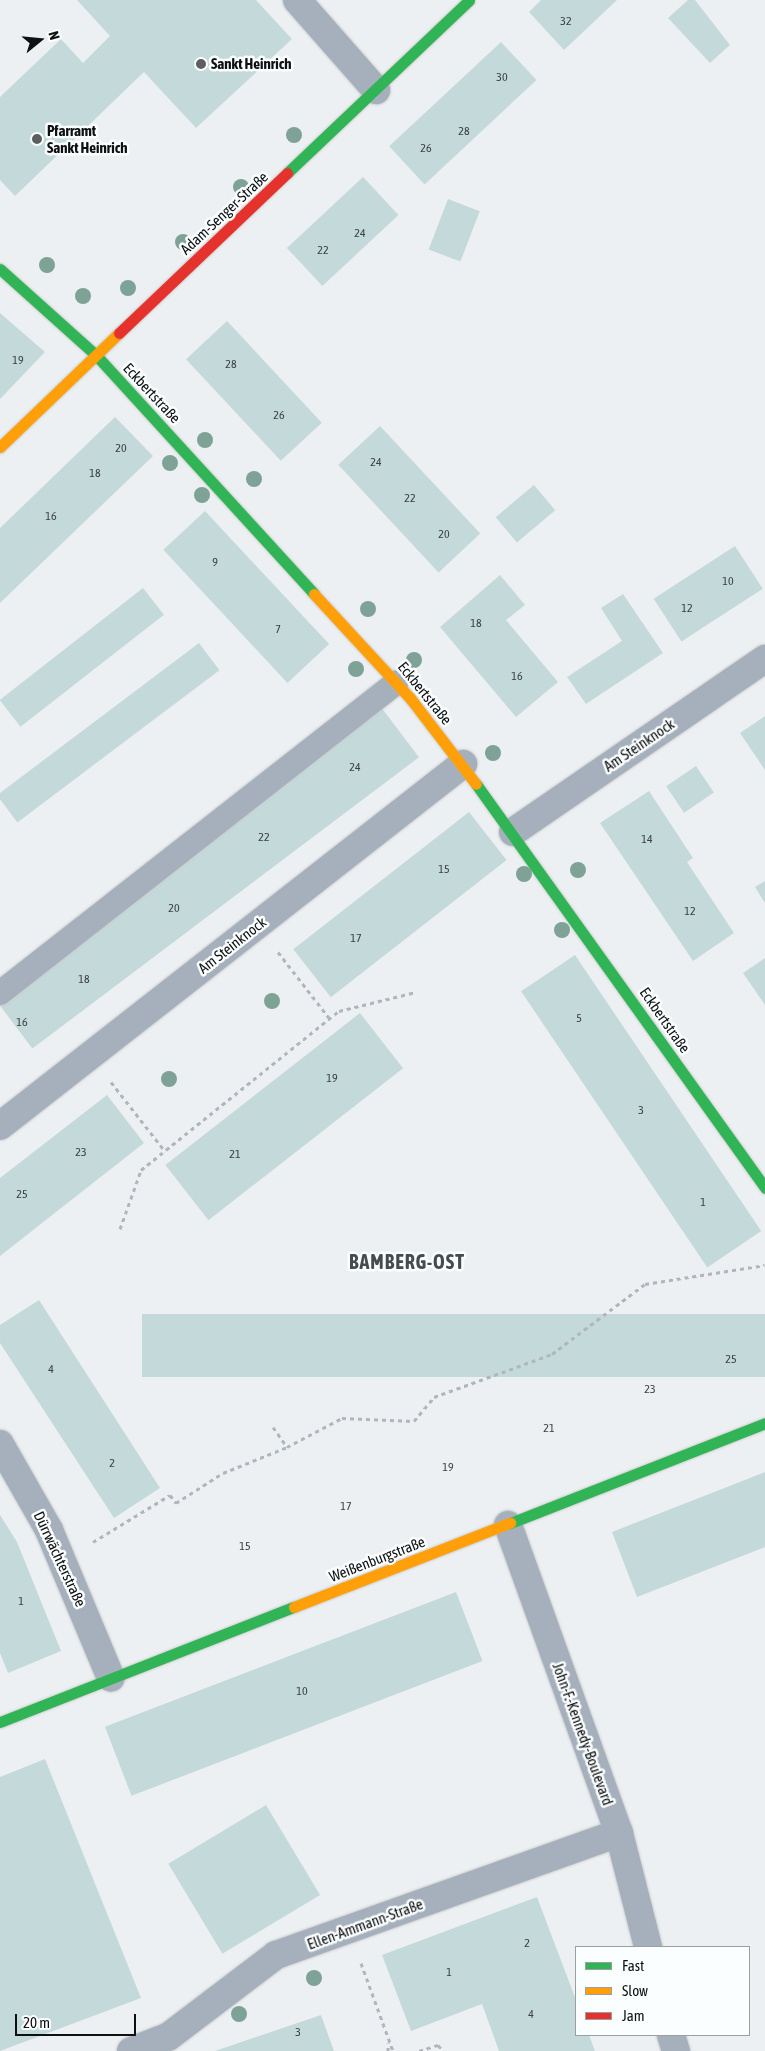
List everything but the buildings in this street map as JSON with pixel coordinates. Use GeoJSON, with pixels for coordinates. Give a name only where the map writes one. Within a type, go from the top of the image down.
{"type":"FeatureCollection","features":[{"type":"Feature","properties":{"kind":"street"},"geometry":{"type":"LineString","coordinates":[[297,0],[376,90]]}},
{"type":"Feature","properties":{"kind":"street","name":"Adam-Senger-Straße"},"geometry":{"type":"LineString","coordinates":[[0,447],[469,0]]}},
{"type":"Feature","properties":{"kind":"street","name":"Eckbertstraße"},"geometry":{"type":"LineString","coordinates":[[0,270],[96,355],[397,682],[463,764],[513,832],[765,1188]]}},
{"type":"Feature","properties":{"kind":"street","name":"Am Steinknock"},"geometry":{"type":"LineString","coordinates":[[513,832],[765,659]]}},
{"type":"Feature","properties":{"kind":"street","name":"Am Steinknock"},"geometry":{"type":"LineString","coordinates":[[0,1126],[463,764]]}},
{"type":"Feature","properties":{"kind":"street","name":"Weißenburgstraße"},"geometry":{"type":"LineString","coordinates":[[0,1722],[765,1423]]}},
{"type":"Feature","properties":{"kind":"street","name":"Dürrwächterstraße"},"geometry":{"type":"LineString","coordinates":[[0,1444],[62,1560],[111,1678]]}},
{"type":"Feature","properties":{"kind":"street","name":"John-F.-Kennedy-Boulevard"},"geometry":{"type":"LineString","coordinates":[[508,1525],[619,1833],[648,1946]]}},
{"type":"Feature","properties":{"kind":"street","name":"Ellen-Ammann-Straße"},"geometry":{"type":"LineString","coordinates":[[131,2051],[168,2037],[276,1955],[619,1833]]}},
{"type":"Feature","properties":{"kind":"street"},"geometry":{"type":"LineString","coordinates":[[671,2036],[676,2051]]}},
{"type":"Feature","properties":{"kind":"lane"},"geometry":{"type":"LineString","coordinates":[[0,993],[397,682]]}},
{"type":"Feature","properties":{"kind":"path"},"geometry":{"type":"LineString","coordinates":[[256,926],[330,1019]]}},
{"type":"Feature","properties":{"kind":"path"},"geometry":{"type":"LineString","coordinates":[[120,1229],[141,1170],[338,1011],[416,992]]}},
{"type":"Feature","properties":{"kind":"path"},"geometry":{"type":"LineString","coordinates":[[90,1055],[165,1151]]}},
{"type":"Feature","properties":{"kind":"path"},"geometry":{"type":"LineString","coordinates":[[62,1560],[170,1495],[176,1503],[223,1473],[287,1447],[342,1418],[414,1421],[434,1397],[552,1354],[645,1284],[765,1265]]}},
{"type":"Feature","properties":{"kind":"path"},"geometry":{"type":"LineString","coordinates":[[272,1427],[287,1447]]}},
{"type":"Feature","properties":{"kind":"path"},"geometry":{"type":"LineString","coordinates":[[350,1929],[393,2051]]}},
{"type":"Feature","properties":{"kind":"path"},"geometry":{"type":"LineString","coordinates":[[388,2051],[389,2042]]}},
{"type":"Feature","properties":{"kind":"path"},"geometry":{"type":"LineString","coordinates":[[419,2051],[438,2045],[443,2051]]}},
{"type":"Feature","properties":{"kind":"traffic: fast"},"geometry":{"type":"LineString","coordinates":[[287,173],[469,0]]}},
{"type":"Feature","properties":{"kind":"traffic: fast"},"geometry":{"type":"LineString","coordinates":[[0,269],[96,355],[314,594]]}},
{"type":"Feature","properties":{"kind":"traffic: fast"},"geometry":{"type":"LineString","coordinates":[[476,784],[765,1188]]}},
{"type":"Feature","properties":{"kind":"traffic: fast"},"geometry":{"type":"LineString","coordinates":[[510,1523],[765,1423]]}},
{"type":"Feature","properties":{"kind":"traffic: fast"},"geometry":{"type":"LineString","coordinates":[[0,1722],[294,1607]]}},
{"type":"Feature","properties":{"kind":"traffic: slow"},"geometry":{"type":"LineString","coordinates":[[0,447],[119,333]]}},
{"type":"Feature","properties":{"kind":"traffic: slow"},"geometry":{"type":"LineString","coordinates":[[314,594],[410,698],[476,784]]}},
{"type":"Feature","properties":{"kind":"traffic: slow"},"geometry":{"type":"LineString","coordinates":[[294,1607],[510,1523]]}},
{"type":"Feature","properties":{"kind":"traffic: jam"},"geometry":{"type":"LineString","coordinates":[[119,333],[287,173]]}},
{"type":"Feature","properties":{"kind":"place","name":"Sankt Heinrich"},"geometry":{"type":"Point","coordinates":[201,64]}},
{"type":"Feature","properties":{"kind":"place","name":"Pfarramt Sankt Heinrich"},"geometry":{"type":"Point","coordinates":[37,139]}},
{"type":"Feature","properties":{"kind":"district","name":"BAMBERG-OST"},"geometry":{"type":"Point","coordinates":[407,1261]}}]}
